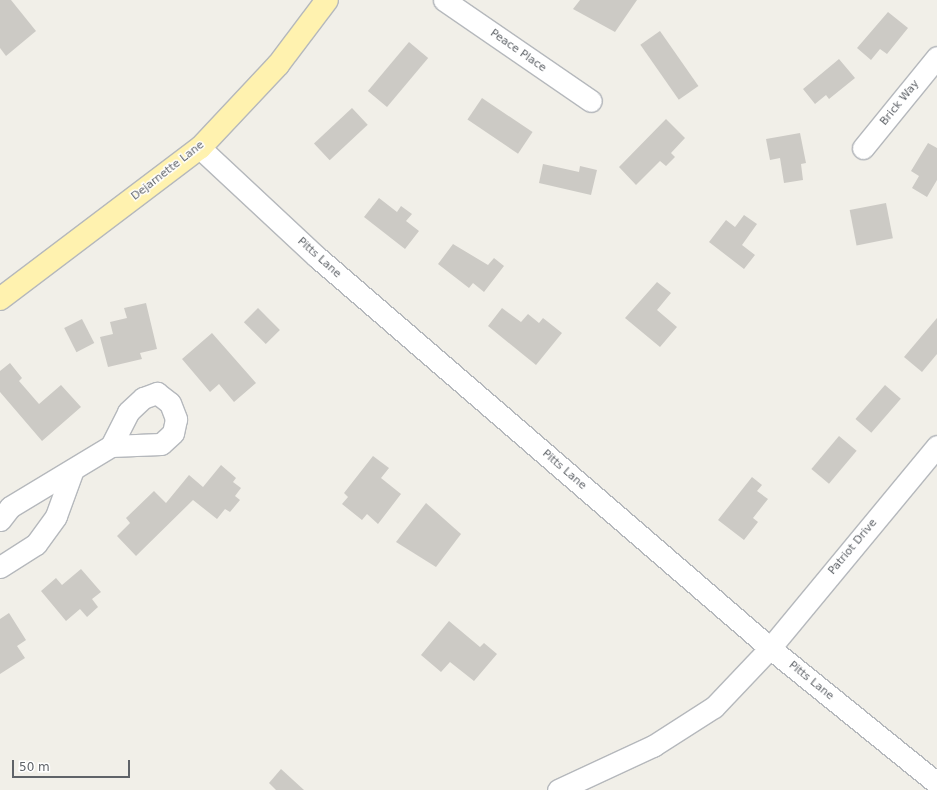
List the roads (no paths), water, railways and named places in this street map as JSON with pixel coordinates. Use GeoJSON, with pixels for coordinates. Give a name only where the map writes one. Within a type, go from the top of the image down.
{"type":"FeatureCollection","features":[{"type":"Feature","properties":{"kind":"main road","name":"Dejarnette Lane"},"geometry":{"type":"LineString","coordinates":[[0,299],[200,148],[278,65],[327,0]]}},
{"type":"Feature","properties":{"kind":"street","name":"Peace Place"},"geometry":{"type":"LineString","coordinates":[[444,0],[590,101]]}},
{"type":"Feature","properties":{"kind":"street","name":"Brick Way"},"geometry":{"type":"LineString","coordinates":[[863,148],[937,57]]}},
{"type":"Feature","properties":{"kind":"street","name":"Pitts Lane"},"geometry":{"type":"LineString","coordinates":[[200,148],[317,257],[770,648],[937,783]]}},
{"type":"Feature","properties":{"kind":"street"},"geometry":{"type":"LineString","coordinates":[[0,520],[10,507],[72,472],[111,446]]}},
{"type":"Feature","properties":{"kind":"street","name":"Patriot Drive"},"geometry":{"type":"LineString","coordinates":[[558,790],[653,746],[714,707],[770,648],[937,446]]}},
{"type":"Feature","properties":{"kind":"street"},"geometry":{"type":"LineString","coordinates":[[0,567],[36,544],[56,516],[72,472]]}}]}
